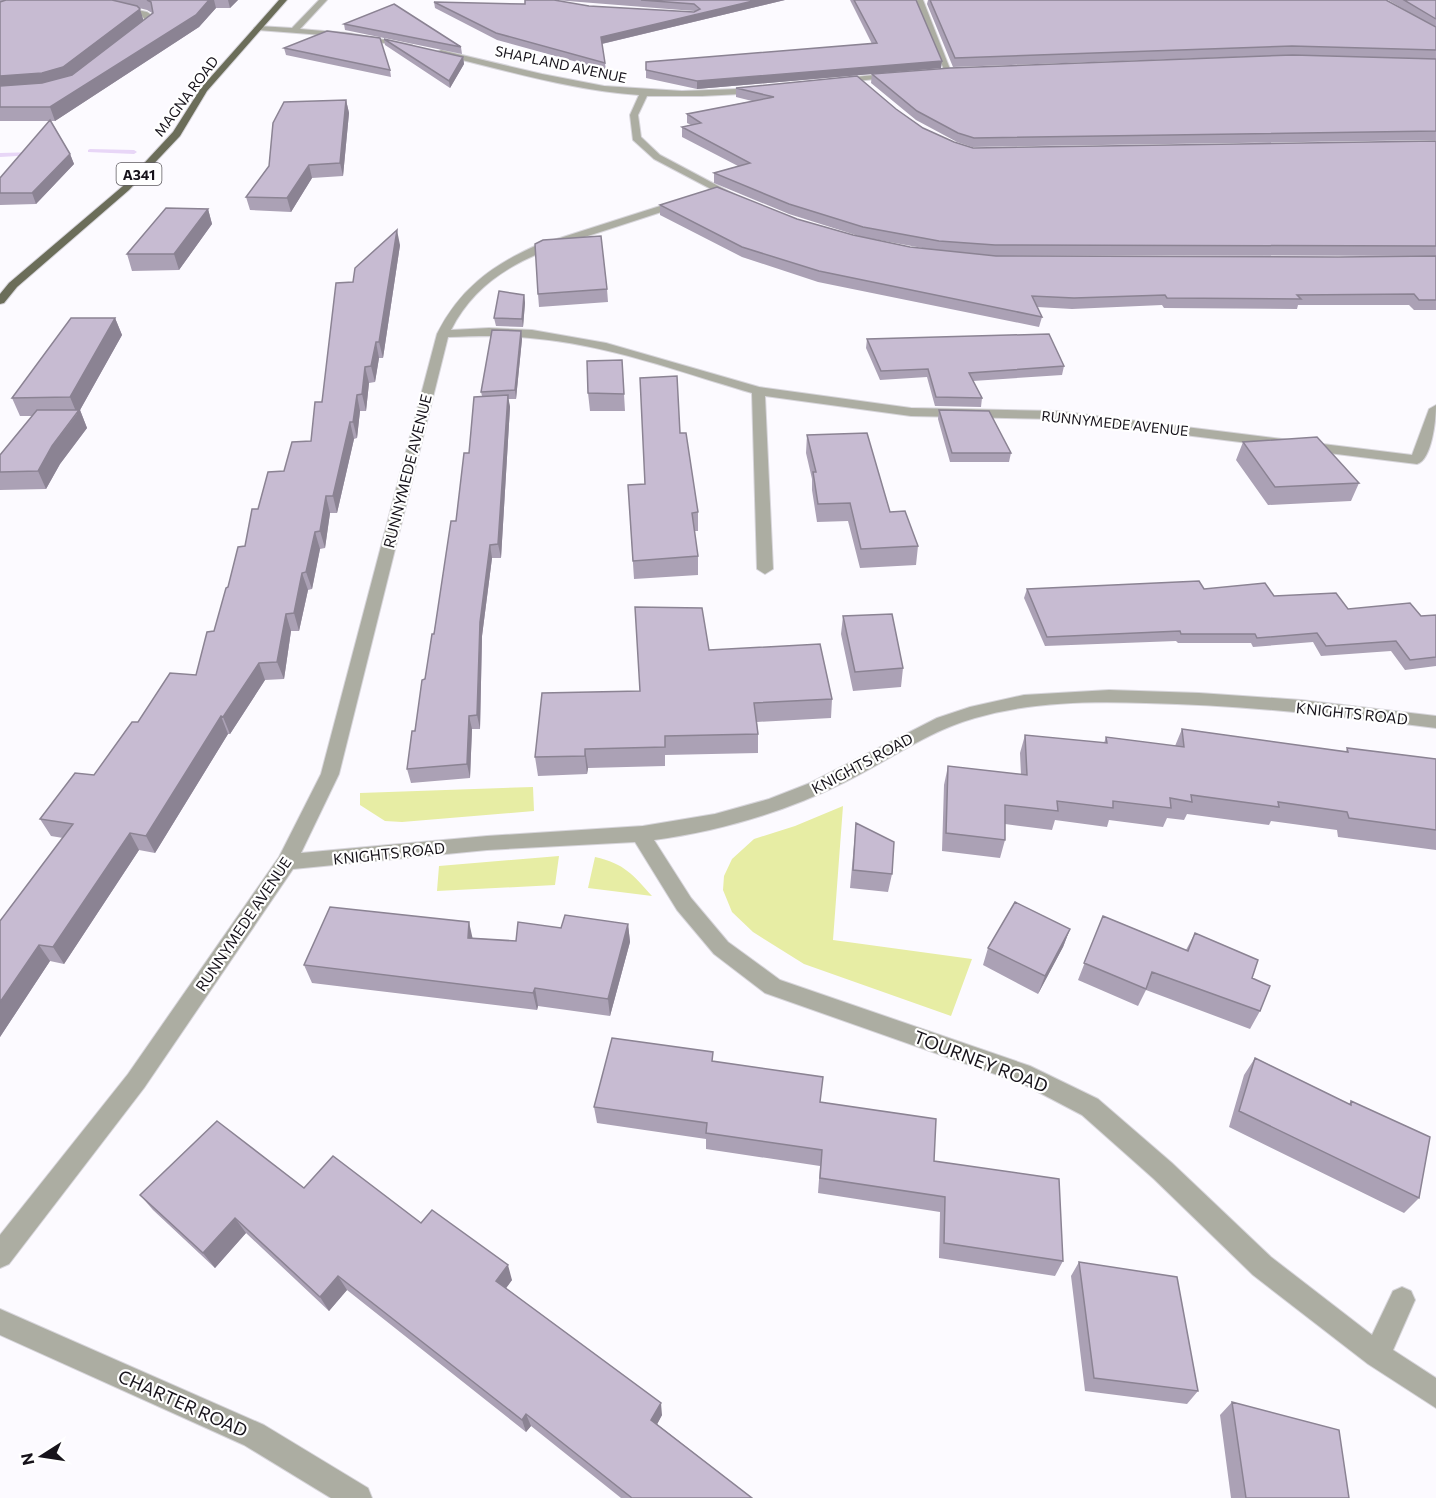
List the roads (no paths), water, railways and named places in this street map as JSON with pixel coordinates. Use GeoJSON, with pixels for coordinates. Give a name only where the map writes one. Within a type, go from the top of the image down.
{"type":"FeatureCollection","features":[{"type":"Feature","properties":{"kind":"main road","name":"MAGNA ROAD"},"geometry":{"type":"LineString","coordinates":[[0,301],[13,285],[126,188],[152,161],[177,134],[204,90],[283,0]]}},
{"type":"Feature","properties":{"kind":"street"},"geometry":{"type":"LineString","coordinates":[[80,0],[144,14],[150,18],[151,22],[133,36]]}},
{"type":"Feature","properties":{"kind":"street"},"geometry":{"type":"LineString","coordinates":[[296,30],[323,0]]}},
{"type":"Feature","properties":{"kind":"street"},"geometry":{"type":"LineString","coordinates":[[919,0],[954,72],[939,72]]}},
{"type":"Feature","properties":{"kind":"street"},"geometry":{"type":"LineString","coordinates":[[258,28],[348,35],[418,47]]}},
{"type":"Feature","properties":{"kind":"street","name":"SHAPLAND AVENUE"},"geometry":{"type":"LineString","coordinates":[[429,50],[577,84],[644,93],[693,94],[773,89]]}},
{"type":"Feature","properties":{"kind":"street"},"geometry":{"type":"LineString","coordinates":[[826,83],[900,75]]}},
{"type":"Feature","properties":{"kind":"street"},"geometry":{"type":"LineString","coordinates":[[859,79],[867,86]]}},
{"type":"Feature","properties":{"kind":"street"},"geometry":{"type":"LineString","coordinates":[[644,93],[634,116],[636,138],[657,157],[740,200]]}},
{"type":"Feature","properties":{"kind":"street","name":"RUNNYMEDE AVENUE"},"geometry":{"type":"LineString","coordinates":[[0,1255],[136,1081],[287,862],[330,774],[443,334],[452,314],[479,282],[519,257],[539,248],[718,190]]}},
{"type":"Feature","properties":{"kind":"street","name":"RUNNYMEDE AVENUE"},"geometry":{"type":"LineString","coordinates":[[443,334],[489,332],[558,338],[602,346],[758,391],[911,412],[1057,415],[1417,460],[1436,409]]}},
{"type":"Feature","properties":{"kind":"street"},"geometry":{"type":"LineString","coordinates":[[758,391],[765,569]]}},
{"type":"Feature","properties":{"kind":"street","name":"KNIGHTS ROAD"},"geometry":{"type":"LineString","coordinates":[[287,862],[368,857],[484,843],[640,834],[691,827],[751,812],[806,793],[855,770],[943,722],[986,709],[1031,701],[1100,695],[1199,698],[1334,709],[1436,722]]}},
{"type":"Feature","properties":{"kind":"street","name":"TOURNEY ROAD"},"geometry":{"type":"LineString","coordinates":[[640,834],[684,904],[721,948],[773,987],[1030,1076],[1090,1107],[1163,1171],[1262,1266],[1377,1355],[1436,1394]]}},
{"type":"Feature","properties":{"kind":"street"},"geometry":{"type":"LineString","coordinates":[[1377,1355],[1402,1300]]}},
{"type":"Feature","properties":{"kind":"street","name":"CHARTER ROAD"},"geometry":{"type":"LineString","coordinates":[[0,1322],[254,1435],[358,1498]]}},
{"type":"Feature","properties":{"kind":"waterway"},"geometry":{"type":"LineString","coordinates":[[90,151],[134,152]]}},
{"type":"Feature","properties":{"kind":"waterway"},"geometry":{"type":"LineString","coordinates":[[0,155],[35,153]]}}]}
